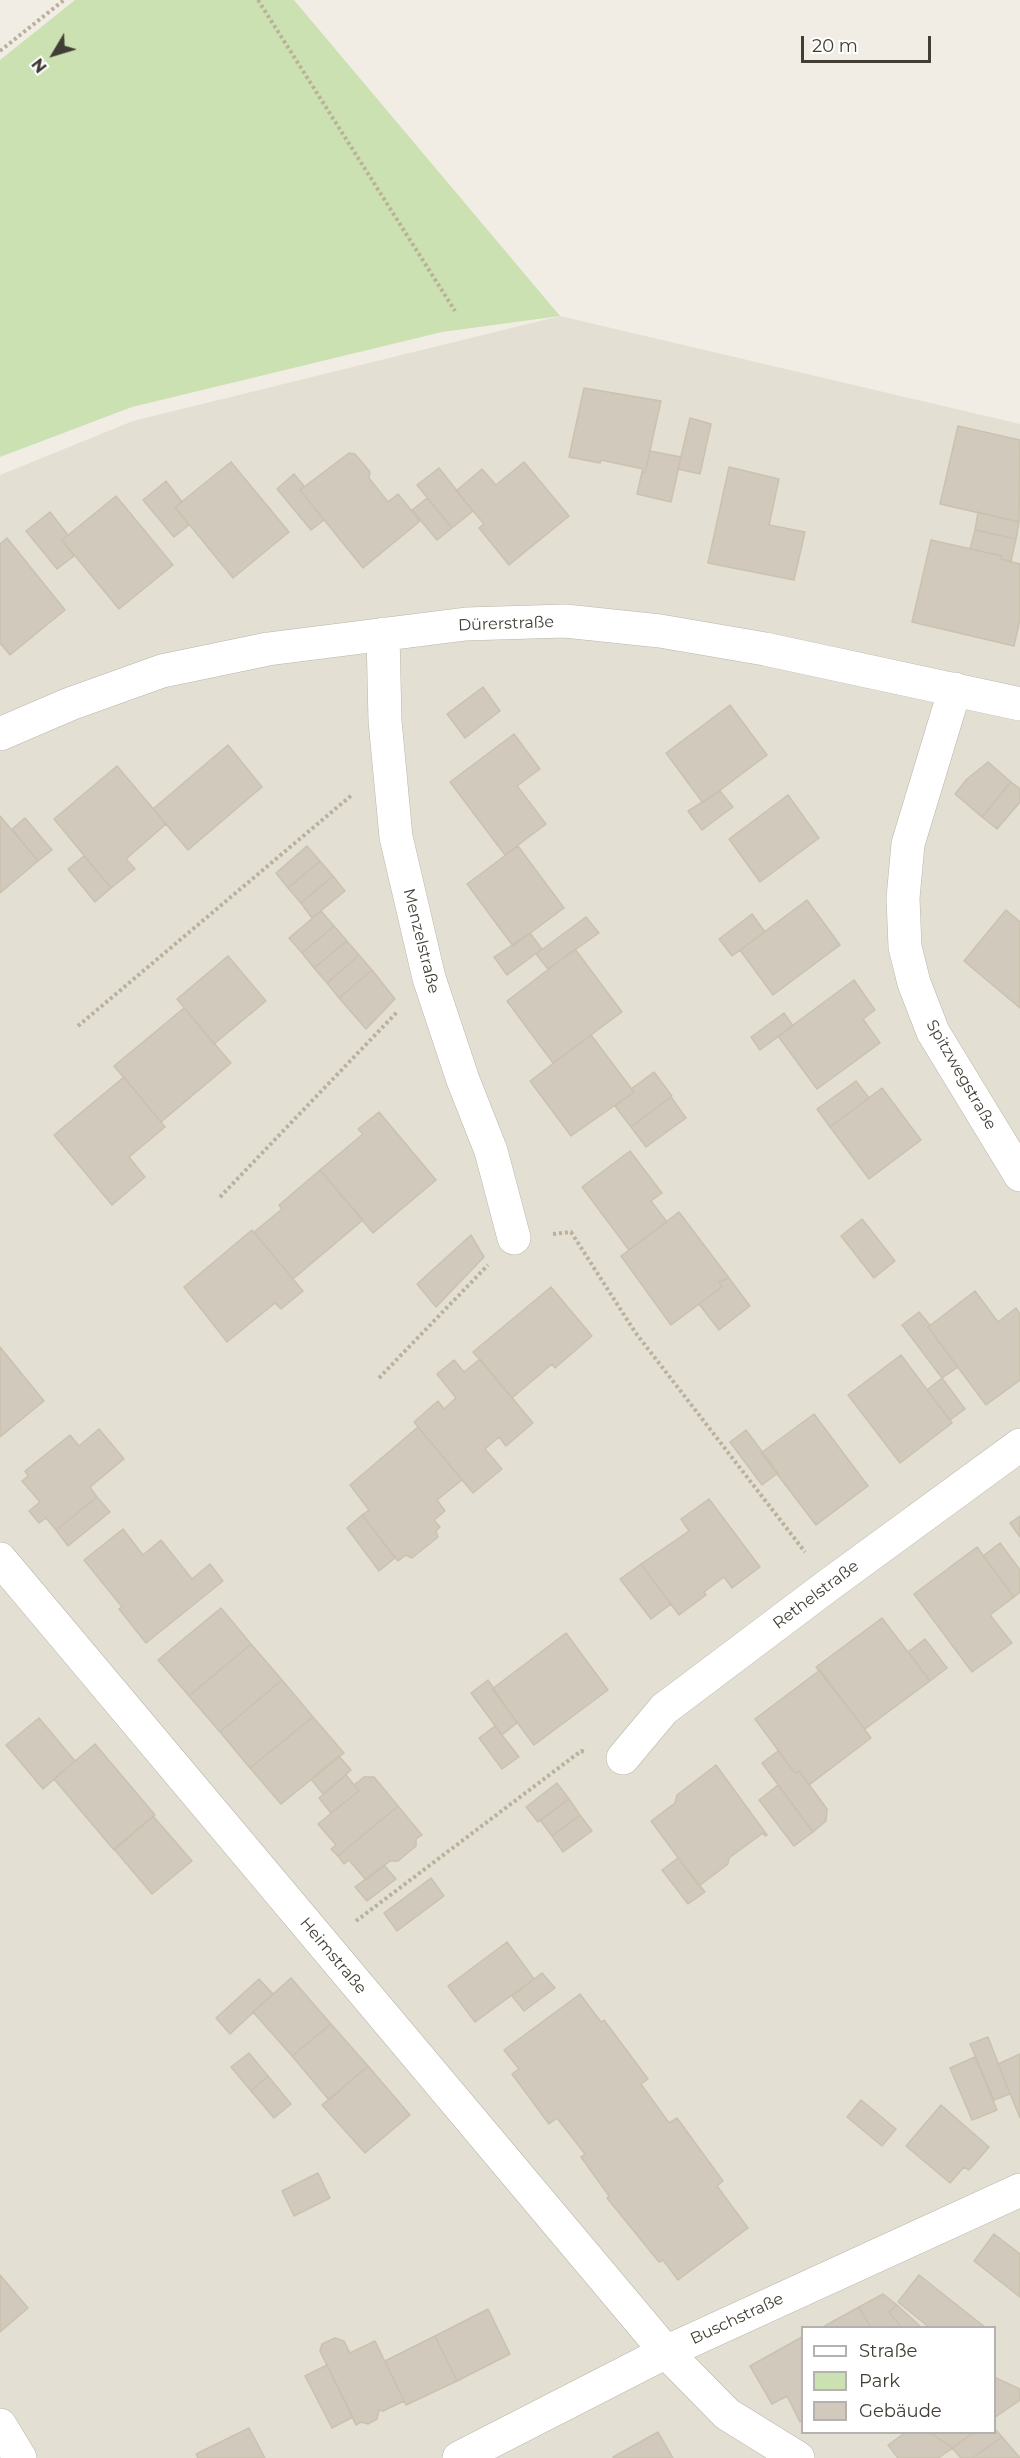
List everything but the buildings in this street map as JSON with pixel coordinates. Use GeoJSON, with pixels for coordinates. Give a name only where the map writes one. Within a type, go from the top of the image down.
{"type":"FeatureCollection","features":[{"type":"Feature","properties":{"kind":"street","name":"Dürerstraße"},"geometry":{"type":"LineString","coordinates":[[0,734],[70,704],[162,671],[268,649],[466,624],[565,621],[660,631],[765,649],[1020,704]]}},
{"type":"Feature","properties":{"kind":"street","name":"Menzelstraße"},"geometry":{"type":"LineString","coordinates":[[383,634],[388,764],[396,837],[429,978],[463,1080],[491,1151],[514,1238]]}},
{"type":"Feature","properties":{"kind":"street","name":"Spitzwegstraße"},"geometry":{"type":"LineString","coordinates":[[955,689],[909,844],[903,898],[905,947],[914,983],[933,1032],[1020,1175]]}},
{"type":"Feature","properties":{"kind":"street","name":"Rethelstraße"},"geometry":{"type":"LineString","coordinates":[[623,1758],[664,1709],[1020,1445]]}},
{"type":"Feature","properties":{"kind":"street","name":"Heimstraße"},"geometry":{"type":"LineString","coordinates":[[3,1569],[324,1945],[666,2352],[727,2414],[798,2458]]}},
{"type":"Feature","properties":{"kind":"street","name":"Buschstraße"},"geometry":{"type":"LineString","coordinates":[[459,2458],[666,2352],[1020,2190]]}},
{"type":"Feature","properties":{"kind":"street"},"geometry":{"type":"LineString","coordinates":[[0,2425],[20,2458]]}},
{"type":"Feature","properties":{"kind":"path"},"geometry":{"type":"LineString","coordinates":[[0,51],[64,0]]}},
{"type":"Feature","properties":{"kind":"path"},"geometry":{"type":"LineString","coordinates":[[258,0],[455,311]]}},
{"type":"Feature","properties":{"kind":"path"},"geometry":{"type":"LineString","coordinates":[[78,1026],[388,764]]}},
{"type":"Feature","properties":{"kind":"path"},"geometry":{"type":"LineString","coordinates":[[220,1197],[429,978]]}},
{"type":"Feature","properties":{"kind":"path"},"geometry":{"type":"LineString","coordinates":[[380,1378],[514,1238],[570,1232],[635,1332],[830,1584]]}},
{"type":"Feature","properties":{"kind":"path"},"geometry":{"type":"LineString","coordinates":[[324,1945],[581,1751],[623,1758]]}},
{"type":"Feature","properties":{"kind":"shaded area"},"geometry":{"type":"Polygon","coordinates":[[[560,316],[1020,424],[1020,2458],[0,2458],[0,475],[133,421],[560,316]]]}},
{"type":"Feature","properties":{"kind":"green space"},"geometry":{"type":"Polygon","coordinates":[[[75,0],[294,0],[560,316],[442,332],[132,407],[0,457],[0,60],[75,0]]]}}]}
